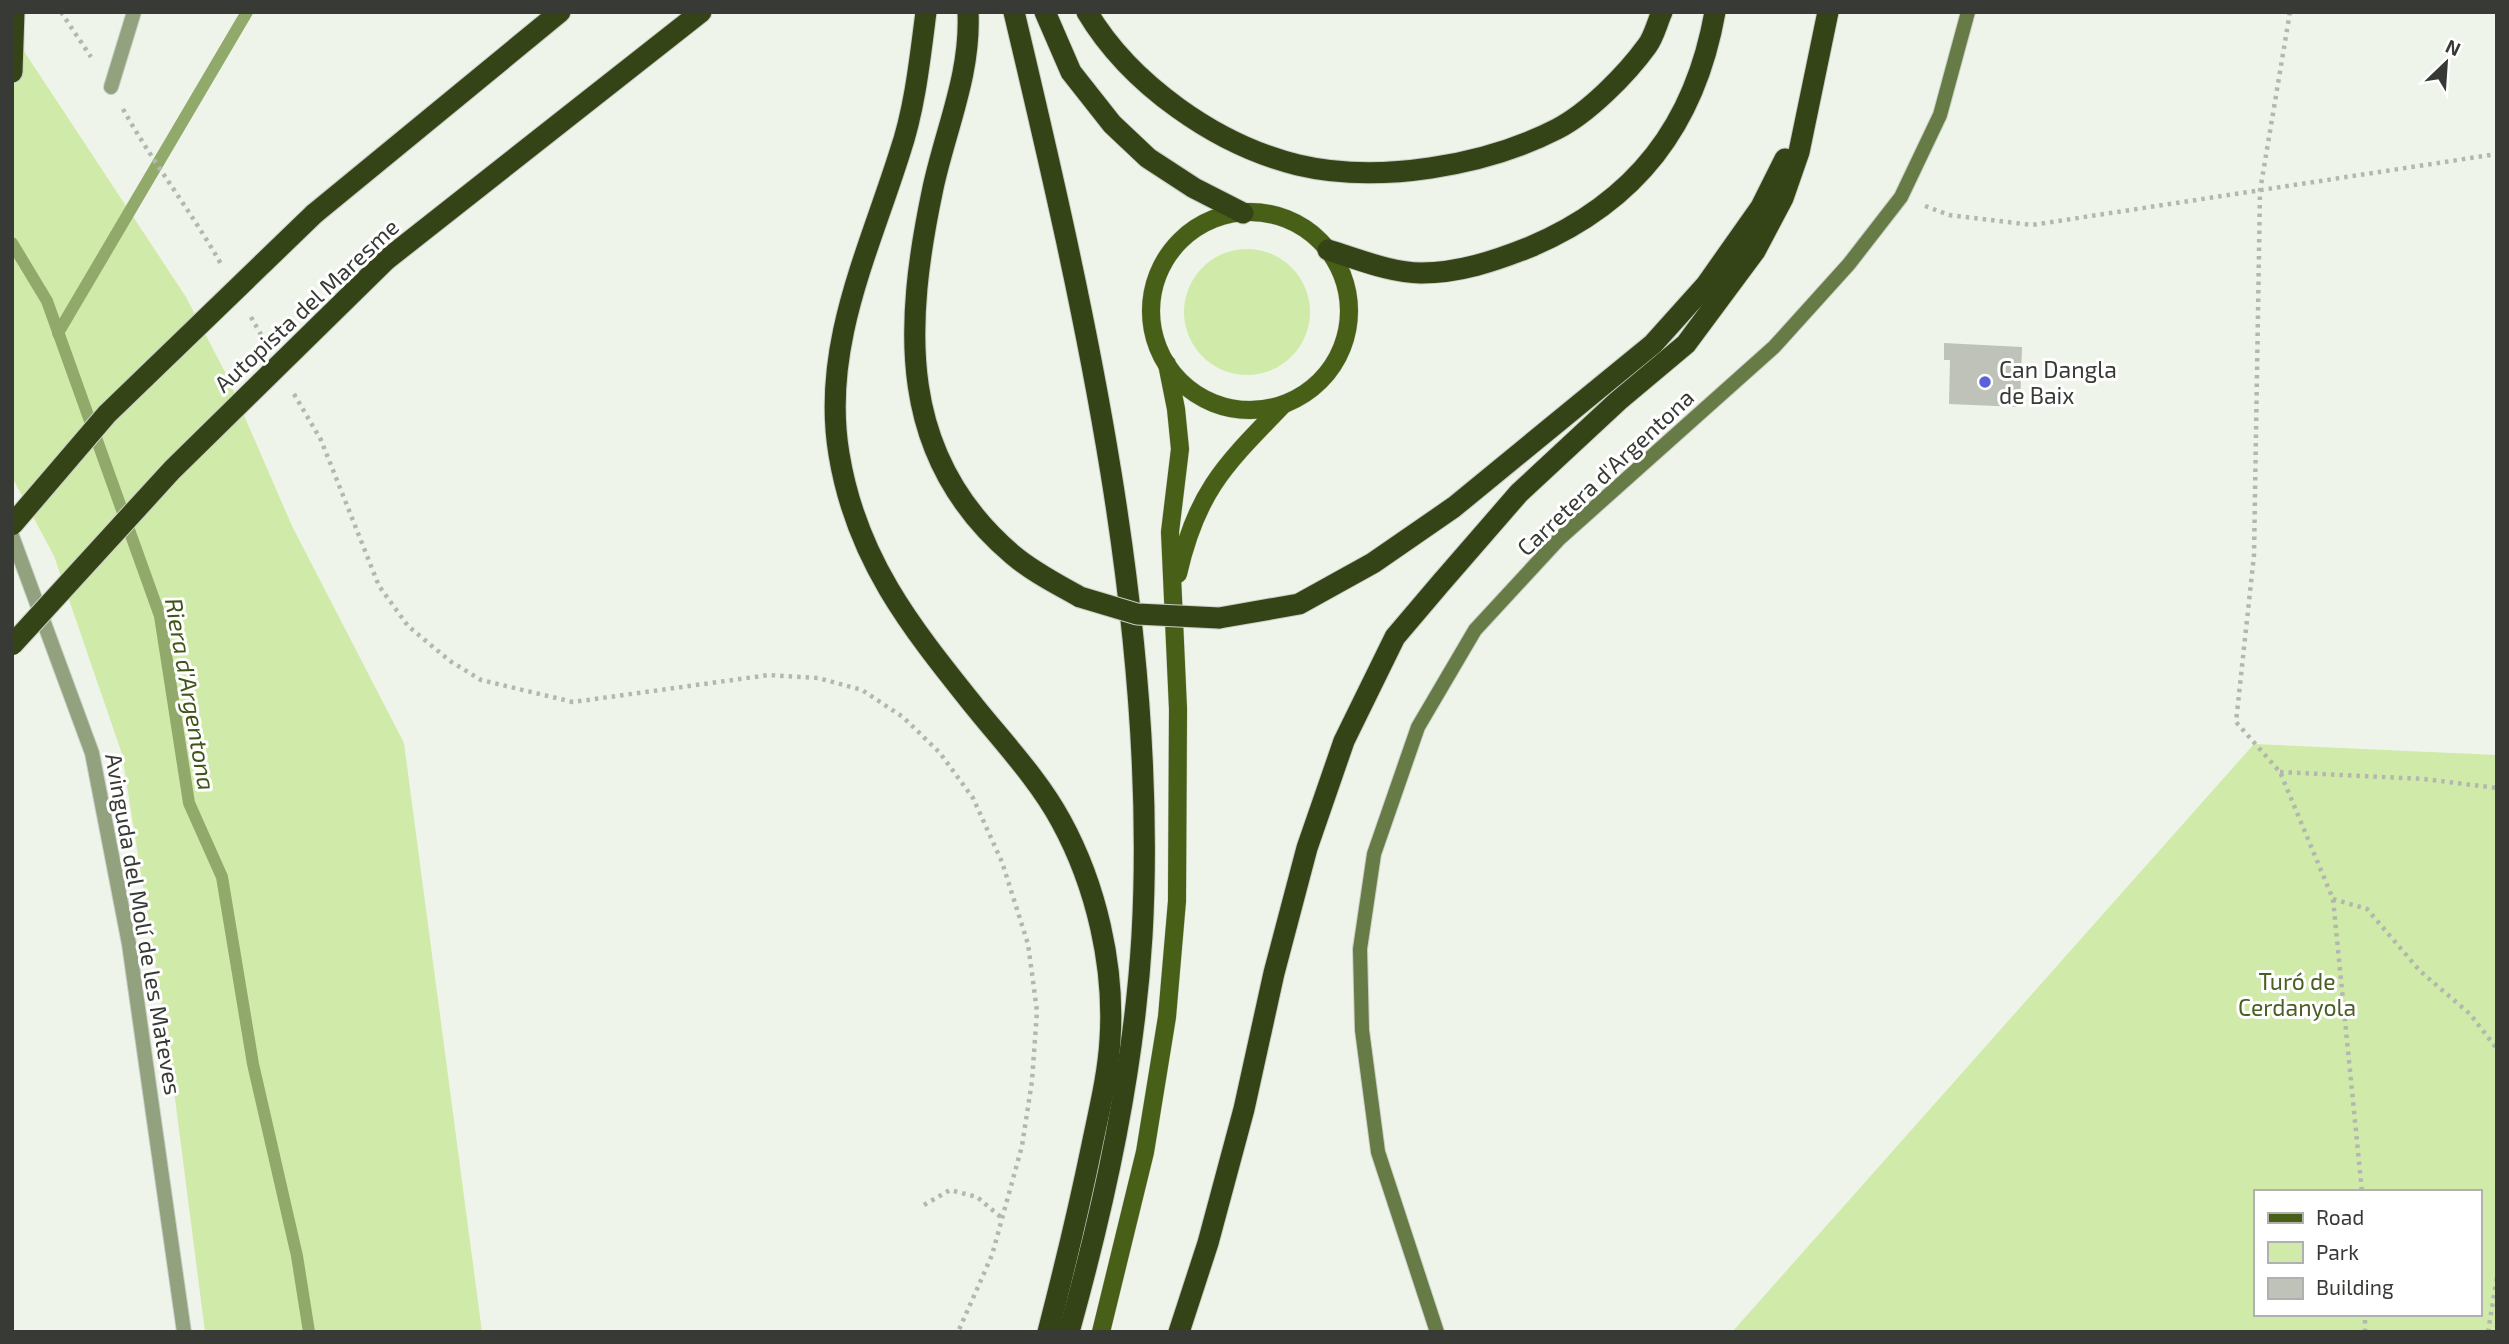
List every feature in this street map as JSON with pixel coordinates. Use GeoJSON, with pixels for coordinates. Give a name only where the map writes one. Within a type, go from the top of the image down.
{"type":"FeatureCollection","features":[{"type":"Feature","properties":{"kind":"highway"},"geometry":{"type":"LineString","coordinates":[[12,72],[14,12]]}},
{"type":"Feature","properties":{"kind":"highway"},"geometry":{"type":"LineString","coordinates":[[12,525],[107,414],[314,214],[560,12]]}},
{"type":"Feature","properties":{"kind":"highway","name":"Autopista del Maresme"},"geometry":{"type":"LineString","coordinates":[[12,645],[172,470],[386,260],[701,12]]}},
{"type":"Feature","properties":{"kind":"highway"},"geometry":{"type":"LineString","coordinates":[[926,12],[902,148],[846,310],[836,360],[838,442],[851,509],[879,577],[923,641],[1060,819],[1083,873],[1102,931],[1110,1040],[1081,1199],[1048,1332]]}},
{"type":"Feature","properties":{"kind":"highway"},"geometry":{"type":"LineString","coordinates":[[968,12],[970,45],[956,110],[933,186],[920,258],[914,352],[920,400],[939,463],[976,517],[1012,555],[1080,597],[1137,614],[1219,618],[1298,604],[1373,564],[1454,507],[1653,344],[1706,285],[1761,207],[1792,144],[1813,83]]}},
{"type":"Feature","properties":{"kind":"highway"},"geometry":{"type":"LineString","coordinates":[[1014,12],[1097,388],[1126,597],[1140,759],[1143,891],[1135,1014],[1113,1158],[1069,1332]]}},
{"type":"Feature","properties":{"kind":"highway"},"geometry":{"type":"LineString","coordinates":[[1045,12],[1071,72],[1112,124],[1148,158],[1194,188],[1243,213]]}},
{"type":"Feature","properties":{"kind":"highway"},"geometry":{"type":"LineString","coordinates":[[1087,12],[1099,32],[1163,99],[1229,138],[1297,164],[1361,174],[1494,155],[1559,128],[1612,87],[1649,44],[1662,12]]}},
{"type":"Feature","properties":{"kind":"highway"},"geometry":{"type":"LineString","coordinates":[[1328,250],[1419,273],[1461,269],[1509,255],[1558,235],[1616,198],[1653,160],[1692,97],[1715,12]]}},
{"type":"Feature","properties":{"kind":"highway"},"geometry":{"type":"LineString","coordinates":[[1179,1332],[1208,1242],[1244,1109],[1274,973],[1307,848],[1343,741],[1395,637],[1519,494],[1618,401],[1686,344],[1755,251],[1783,198],[1800,152],[1828,12]]}},
{"type":"Feature","properties":{"kind":"main road"},"geometry":{"type":"LineString","coordinates":[[1172,607],[1184,548],[1205,494],[1229,460],[1283,405],[1306,393],[1326,375],[1345,339],[1349,300],[1342,274],[1328,250],[1305,229],[1290,221],[1259,212],[1243,213],[1202,225],[1179,242],[1161,266],[1152,294],[1154,338],[1167,364],[1188,388],[1217,404],[1250,410],[1283,405]]}},
{"type":"Feature","properties":{"kind":"main road"},"geometry":{"type":"LineString","coordinates":[[1101,1332],[1146,1152],[1167,1017],[1177,901],[1178,709],[1170,532],[1180,449],[1167,364]]}},
{"type":"Feature","properties":{"kind":"street"},"geometry":{"type":"LineString","coordinates":[[111,87],[134,12]]}},
{"type":"Feature","properties":{"kind":"street","name":"Carretera d'Argentona"},"geometry":{"type":"LineString","coordinates":[[1437,1332],[1378,1152],[1362,1030],[1360,948],[1374,854],[1418,727],[1475,630],[1559,539],[1774,347],[1849,264],[1901,197],[1940,115],[1968,12]]}},
{"type":"Feature","properties":{"kind":"street","name":"Avinguda del Molí de les Mateves"},"geometry":{"type":"LineString","coordinates":[[12,536],[92,753],[129,944],[184,1332]]}},
{"type":"Feature","properties":{"kind":"path"},"geometry":{"type":"LineString","coordinates":[[61,12],[111,87],[139,138],[193,215],[227,274]]}},
{"type":"Feature","properties":{"kind":"path"},"geometry":{"type":"LineString","coordinates":[[2290,12],[2260,191],[2254,555],[2235,722],[2280,772],[2333,899],[2362,1190]]}},
{"type":"Feature","properties":{"kind":"path"},"geometry":{"type":"LineString","coordinates":[[1901,197],[1949,215],[2032,225],[2497,154]]}},
{"type":"Feature","properties":{"kind":"path"},"geometry":{"type":"LineString","coordinates":[[247,310],[267,345]]}},
{"type":"Feature","properties":{"kind":"path"},"geometry":{"type":"LineString","coordinates":[[294,393],[320,440],[379,586],[408,626],[450,661],[481,680],[573,702],[769,675],[818,678],[862,690],[903,718],[940,752],[973,797],[998,851],[1028,944],[1037,1011],[1032,1081],[1022,1146],[992,1255],[958,1332]]}},
{"type":"Feature","properties":{"kind":"path"},"geometry":{"type":"LineString","coordinates":[[2280,772],[2424,779],[2497,788]]}},
{"type":"Feature","properties":{"kind":"path"},"geometry":{"type":"LineString","coordinates":[[2333,899],[2367,909],[2420,971],[2470,1014],[2497,1049]]}},
{"type":"Feature","properties":{"kind":"path"},"geometry":{"type":"LineString","coordinates":[[924,1205],[950,1190],[976,1197],[1002,1219]]}},
{"type":"Feature","properties":{"kind":"path"},"geometry":{"type":"LineString","coordinates":[[2488,1332],[2497,1277]]}},
{"type":"Feature","properties":{"kind":"green space"},"geometry":{"type":"Polygon","coordinates":[[[12,33],[186,297],[227,376],[292,526],[404,743],[482,1332],[205,1332],[169,1052],[122,754],[54,556],[12,477],[12,33]]]}},
{"type":"Feature","properties":{"kind":"green space"},"geometry":{"type":"Polygon","coordinates":[[[1247,249],[1271,254],[1292,267],[1305,288],[1310,312],[1305,336],[1292,357],[1271,370],[1247,375],[1223,370],[1202,357],[1189,336],[1184,312],[1189,288],[1202,267],[1223,254],[1247,249]]]}},
{"type":"Feature","properties":{"kind":"green space","name":"Turó de Cerdanyola"},"geometry":{"type":"Polygon","coordinates":[[[2254,744],[2497,755],[2497,1332],[1732,1332],[2254,744]]]}},
{"type":"Feature","properties":{"kind":"building","name":"Can Dangla de Baix"},"geometry":{"type":"Polygon","coordinates":[[[1944,343],[2022,347],[2020,407],[1949,404],[1950,360],[1944,360],[1944,343]]]}},
{"type":"Feature","properties":{"kind":"waterway"},"geometry":{"type":"LineString","coordinates":[[58,333],[247,12]]}},
{"type":"Feature","properties":{"kind":"waterway","name":"Riera d'Argentona"},"geometry":{"type":"LineString","coordinates":[[12,243],[47,301],[160,616],[189,803],[222,877],[253,1064],[297,1256],[309,1332]]}},
{"type":"Feature","properties":{"kind":"place","name":"Can Dangla de Baix"},"geometry":{"type":"Point","coordinates":[1985,382]}}]}
